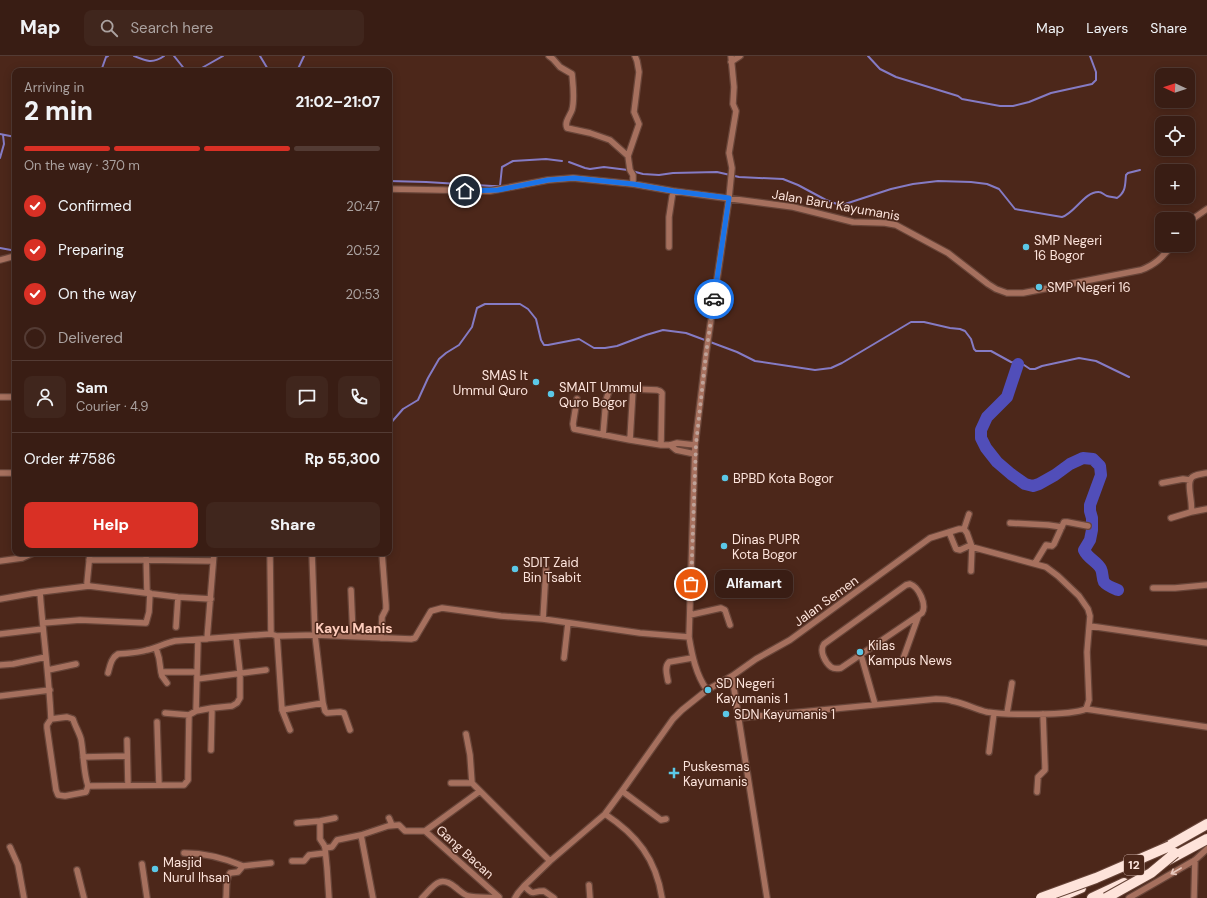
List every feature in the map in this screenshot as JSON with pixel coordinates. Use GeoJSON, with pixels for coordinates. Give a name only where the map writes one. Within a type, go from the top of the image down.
{"type":"FeatureCollection","features":[{"type":"Feature","properties":{"kind":"highway"},"geometry":{"type":"LineString","coordinates":[[1106,898],[1150,873],[1173,849],[1207,825]]}},
{"type":"Feature","properties":{"kind":"highway","name":"12"},"geometry":{"type":"LineString","coordinates":[[1057,898],[1113,875],[1148,858],[1207,825]]}},
{"type":"Feature","properties":{"kind":"highway"},"geometry":{"type":"LineString","coordinates":[[1041,898],[1173,849],[1207,834]]}},
{"type":"Feature","properties":{"kind":"highway","name":"12"},"geometry":{"type":"LineString","coordinates":[[1092,898],[1154,868],[1207,839]]}},
{"type":"Feature","properties":{"kind":"highway"},"geometry":{"type":"LineString","coordinates":[[1113,875],[1118,886]]}},
{"type":"Feature","properties":{"kind":"street"},"geometry":{"type":"LineString","coordinates":[[549,56],[560,67],[572,74],[573,104],[566,123],[567,128],[590,133],[610,140],[628,156]]}},
{"type":"Feature","properties":{"kind":"street"},"geometry":{"type":"LineString","coordinates":[[633,184],[628,156],[639,124],[634,112],[639,72],[635,56]]}},
{"type":"Feature","properties":{"kind":"street"},"geometry":{"type":"LineString","coordinates":[[707,690],[692,658],[689,637],[695,454],[709,330],[729,198],[732,168],[729,153],[736,111],[733,104],[734,87],[731,59],[740,56]]}},
{"type":"Feature","properties":{"kind":"street","name":"Jalan Baru Kayumanis"},"geometry":{"type":"LineString","coordinates":[[392,189],[481,191],[498,190],[563,178],[586,179],[633,184],[673,191],[793,207],[853,222],[885,223],[896,225],[944,250],[996,289],[1002,292],[1014,294],[1141,270],[1156,263],[1167,252]]}},
{"type":"Feature","properties":{"kind":"street"},"geometry":{"type":"LineString","coordinates":[[668,247],[669,217],[673,191]]}},
{"type":"Feature","properties":{"kind":"street"},"geometry":{"type":"LineString","coordinates":[[1195,217],[1207,209]]}},
{"type":"Feature","properties":{"kind":"street"},"geometry":{"type":"LineString","coordinates":[[0,260],[12,257]]}},
{"type":"Feature","properties":{"kind":"street"},"geometry":{"type":"LineString","coordinates":[[603,435],[606,400],[609,392],[614,388],[657,390],[662,393],[661,445]]}},
{"type":"Feature","properties":{"kind":"street"},"geometry":{"type":"LineString","coordinates":[[630,440],[633,389]]}},
{"type":"Feature","properties":{"kind":"street"},"geometry":{"type":"LineString","coordinates":[[0,396],[12,397]]}},
{"type":"Feature","properties":{"kind":"street"},"geometry":{"type":"LineString","coordinates":[[577,399],[573,424],[574,428],[603,435],[661,445],[677,443],[696,444]]}},
{"type":"Feature","properties":{"kind":"street"},"geometry":{"type":"LineString","coordinates":[[670,445],[676,450],[695,454]]}},
{"type":"Feature","properties":{"kind":"street"},"geometry":{"type":"LineString","coordinates":[[0,473],[12,473]]}},
{"type":"Feature","properties":{"kind":"street"},"geometry":{"type":"LineString","coordinates":[[1191,512],[1190,480],[1194,476],[1207,473]]}},
{"type":"Feature","properties":{"kind":"street"},"geometry":{"type":"LineString","coordinates":[[1162,483],[1183,479],[1190,480]]}},
{"type":"Feature","properties":{"kind":"street"},"geometry":{"type":"LineString","coordinates":[[1171,518],[1207,509]]}},
{"type":"Feature","properties":{"kind":"street"},"geometry":{"type":"LineString","coordinates":[[969,514],[964,529],[967,532],[972,546],[971,571]]}},
{"type":"Feature","properties":{"kind":"street"},"geometry":{"type":"LineString","coordinates":[[1034,563],[1046,545],[1052,546],[1054,544],[1064,522],[1088,526]]}},
{"type":"Feature","properties":{"kind":"street"},"geometry":{"type":"LineString","coordinates":[[1010,523],[1062,527]]}},
{"type":"Feature","properties":{"kind":"street","name":"Jalan Semen"},"geometry":{"type":"LineString","coordinates":[[515,898],[524,886],[550,861],[605,814],[673,719],[682,710],[707,690],[732,676],[756,659],[790,640],[930,538],[959,529],[964,529]]}},
{"type":"Feature","properties":{"kind":"street"},"geometry":{"type":"LineString","coordinates":[[949,532],[956,549],[960,550],[972,546],[1046,567],[1079,596],[1090,612],[1087,652],[1089,700],[1086,709]]}},
{"type":"Feature","properties":{"kind":"street"},"geometry":{"type":"LineString","coordinates":[[0,561],[26,556]]}},
{"type":"Feature","properties":{"kind":"street"},"geometry":{"type":"LineString","coordinates":[[89,556],[87,583],[89,586]]}},
{"type":"Feature","properties":{"kind":"street"},"geometry":{"type":"LineString","coordinates":[[0,634],[80,620],[146,623],[149,612],[149,593],[146,556]]}},
{"type":"Feature","properties":{"kind":"street"},"geometry":{"type":"LineString","coordinates":[[207,639],[214,556]]}},
{"type":"Feature","properties":{"kind":"street"},"geometry":{"type":"LineString","coordinates":[[270,556],[274,635],[282,710],[290,730]]}},
{"type":"Feature","properties":{"kind":"street"},"geometry":{"type":"LineString","coordinates":[[312,556],[315,635],[323,703],[327,713],[344,713],[350,730]]}},
{"type":"Feature","properties":{"kind":"street"},"geometry":{"type":"LineString","coordinates":[[382,556],[386,609],[382,617],[382,638]]}},
{"type":"Feature","properties":{"kind":"street"},"geometry":{"type":"LineString","coordinates":[[88,560],[213,561]]}},
{"type":"Feature","properties":{"kind":"street"},"geometry":{"type":"LineString","coordinates":[[542,619],[546,569]]}},
{"type":"Feature","properties":{"kind":"street"},"geometry":{"type":"LineString","coordinates":[[908,584],[914,585],[923,601],[924,610],[918,616],[861,655],[841,668],[834,669],[830,666],[821,653],[821,649],[824,644],[908,584]]}},
{"type":"Feature","properties":{"kind":"street"},"geometry":{"type":"LineString","coordinates":[[1153,588],[1175,588],[1207,585]]}},
{"type":"Feature","properties":{"kind":"street"},"geometry":{"type":"LineString","coordinates":[[0,599],[89,586],[178,597],[210,599]]}},
{"type":"Feature","properties":{"kind":"street"},"geometry":{"type":"LineString","coordinates":[[351,590],[353,636]]}},
{"type":"Feature","properties":{"kind":"street"},"geometry":{"type":"LineString","coordinates":[[40,592],[50,690],[51,719],[47,725],[47,728],[58,795],[65,796],[86,792],[88,786],[84,770],[79,730],[73,719],[67,717],[51,719]]}},
{"type":"Feature","properties":{"kind":"street"},"geometry":{"type":"LineString","coordinates":[[176,627],[178,597]]}},
{"type":"Feature","properties":{"kind":"street"},"geometry":{"type":"LineString","coordinates":[[108,673],[115,656],[141,652],[156,648],[168,642],[175,641],[274,635],[353,636],[411,639],[415,638],[431,611],[442,608],[501,616],[542,619],[647,634],[689,637]]}},
{"type":"Feature","properties":{"kind":"street"},"geometry":{"type":"LineString","coordinates":[[690,615],[721,608],[724,609],[730,625]]}},
{"type":"Feature","properties":{"kind":"street"},"geometry":{"type":"LineString","coordinates":[[903,659],[918,616]]}},
{"type":"Feature","properties":{"kind":"street"},"geometry":{"type":"LineString","coordinates":[[564,658],[568,623]]}},
{"type":"Feature","properties":{"kind":"street"},"geometry":{"type":"LineString","coordinates":[[1090,626],[1207,643]]}},
{"type":"Feature","properties":{"kind":"street"},"geometry":{"type":"LineString","coordinates":[[165,713],[189,715],[196,711],[232,706],[237,703],[240,698],[240,672],[236,637]]}},
{"type":"Feature","properties":{"kind":"street"},"geometry":{"type":"LineString","coordinates":[[196,711],[198,640]]}},
{"type":"Feature","properties":{"kind":"street"},"geometry":{"type":"LineString","coordinates":[[156,648],[160,658],[162,676],[167,682]]}},
{"type":"Feature","properties":{"kind":"street"},"geometry":{"type":"LineString","coordinates":[[861,655],[875,704]]}},
{"type":"Feature","properties":{"kind":"street"},"geometry":{"type":"LineString","coordinates":[[0,665],[13,664],[46,657]]}},
{"type":"Feature","properties":{"kind":"street"},"geometry":{"type":"LineString","coordinates":[[668,681],[666,669],[669,662],[692,658]]}},
{"type":"Feature","properties":{"kind":"street"},"geometry":{"type":"LineString","coordinates":[[48,670],[76,664]]}},
{"type":"Feature","properties":{"kind":"street"},"geometry":{"type":"LineString","coordinates":[[197,679],[240,672],[266,670]]}},
{"type":"Feature","properties":{"kind":"street"},"geometry":{"type":"LineString","coordinates":[[161,672],[197,672]]}},
{"type":"Feature","properties":{"kind":"street"},"geometry":{"type":"LineString","coordinates":[[732,676],[767,898]]}},
{"type":"Feature","properties":{"kind":"street"},"geometry":{"type":"LineString","coordinates":[[1007,713],[1012,683]]}},
{"type":"Feature","properties":{"kind":"street"},"geometry":{"type":"LineString","coordinates":[[0,696],[50,690]]}},
{"type":"Feature","properties":{"kind":"street"},"geometry":{"type":"LineString","coordinates":[[739,718],[928,699],[943,699],[994,713],[1044,714],[1086,709],[1207,727]]}},
{"type":"Feature","properties":{"kind":"street"},"geometry":{"type":"LineString","coordinates":[[282,710],[323,703]]}},
{"type":"Feature","properties":{"kind":"street"},"geometry":{"type":"LineString","coordinates":[[211,750],[212,708]]}},
{"type":"Feature","properties":{"kind":"street"},"geometry":{"type":"LineString","coordinates":[[989,752],[994,713]]}},
{"type":"Feature","properties":{"kind":"street"},"geometry":{"type":"LineString","coordinates":[[1037,792],[1038,777],[1045,770],[1044,714]]}},
{"type":"Feature","properties":{"kind":"street"},"geometry":{"type":"LineString","coordinates":[[88,786],[184,785],[188,780],[189,715]]}},
{"type":"Feature","properties":{"kind":"street"},"geometry":{"type":"LineString","coordinates":[[157,722],[159,785]]}},
{"type":"Feature","properties":{"kind":"street"},"geometry":{"type":"LineString","coordinates":[[466,734],[470,755],[472,783],[550,861]]}},
{"type":"Feature","properties":{"kind":"street"},"geometry":{"type":"LineString","coordinates":[[127,740],[128,785]]}},
{"type":"Feature","properties":{"kind":"street"},"geometry":{"type":"LineString","coordinates":[[83,757],[127,756]]}},
{"type":"Feature","properties":{"kind":"street"},"geometry":{"type":"LineString","coordinates":[[450,783],[472,783]]}},
{"type":"Feature","properties":{"kind":"street"},"geometry":{"type":"LineString","coordinates":[[425,832],[480,791]]}},
{"type":"Feature","properties":{"kind":"street"},"geometry":{"type":"LineString","coordinates":[[622,791],[661,820],[666,819]]}},
{"type":"Feature","properties":{"kind":"street"},"geometry":{"type":"LineString","coordinates":[[605,814],[623,826],[646,852],[655,870],[662,898]]}},
{"type":"Feature","properties":{"kind":"street"},"geometry":{"type":"LineString","coordinates":[[297,823],[335,818]]}},
{"type":"Feature","properties":{"kind":"street"},"geometry":{"type":"LineString","coordinates":[[292,861],[304,861],[309,855],[325,851],[332,847],[337,840],[361,835],[392,825],[388,818]]}},
{"type":"Feature","properties":{"kind":"street"},"geometry":{"type":"LineString","coordinates":[[320,821],[320,839],[324,845],[325,851],[329,898]]}},
{"type":"Feature","properties":{"kind":"street","name":"Gang Bacan"},"geometry":{"type":"LineString","coordinates":[[392,825],[398,825],[406,831],[425,832],[500,898]]}},
{"type":"Feature","properties":{"kind":"street"},"geometry":{"type":"LineString","coordinates":[[361,835],[373,898]]}},
{"type":"Feature","properties":{"kind":"street"},"geometry":{"type":"LineString","coordinates":[[10,847],[18,866],[24,898]]}},
{"type":"Feature","properties":{"kind":"street"},"geometry":{"type":"LineString","coordinates":[[1129,898],[1195,860],[1207,849]]}},
{"type":"Feature","properties":{"kind":"street"},"geometry":{"type":"LineString","coordinates":[[184,853],[207,854],[243,866],[271,863]]}},
{"type":"Feature","properties":{"kind":"street"},"geometry":{"type":"LineString","coordinates":[[1194,898],[1195,860]]}},
{"type":"Feature","properties":{"kind":"street"},"geometry":{"type":"LineString","coordinates":[[142,864],[147,898]]}},
{"type":"Feature","properties":{"kind":"street"},"geometry":{"type":"LineString","coordinates":[[226,898],[226,883],[228,875],[230,872],[238,872],[243,866]]}},
{"type":"Feature","properties":{"kind":"street"},"geometry":{"type":"LineString","coordinates":[[77,870],[84,898]]}},
{"type":"Feature","properties":{"kind":"street"},"geometry":{"type":"LineString","coordinates":[[422,898],[437,883],[443,881],[450,883],[469,896],[500,898]]}},
{"type":"Feature","properties":{"kind":"street"},"geometry":{"type":"LineString","coordinates":[[589,885],[590,898]]}},
{"type":"Feature","properties":{"kind":"street"},"geometry":{"type":"LineString","coordinates":[[524,886],[533,894],[544,891],[554,898]]}},
{"type":"Feature","properties":{"kind":"waterway"},"geometry":{"type":"LineString","coordinates":[[102,68],[106,57],[108,56]]}},
{"type":"Feature","properties":{"kind":"waterway"},"geometry":{"type":"LineString","coordinates":[[134,56],[149,61],[160,59],[164,56]]}},
{"type":"Feature","properties":{"kind":"waterway"},"geometry":{"type":"LineString","coordinates":[[174,56],[184,68]]}},
{"type":"Feature","properties":{"kind":"waterway"},"geometry":{"type":"LineString","coordinates":[[202,68],[223,56]]}},
{"type":"Feature","properties":{"kind":"waterway"},"geometry":{"type":"LineString","coordinates":[[260,56],[267,68]]}},
{"type":"Feature","properties":{"kind":"waterway"},"geometry":{"type":"LineString","coordinates":[[298,68],[304,56]]}},
{"type":"Feature","properties":{"kind":"waterway"},"geometry":{"type":"LineString","coordinates":[[868,56],[880,69],[896,77],[958,96],[962,99],[1000,106],[1013,106],[1029,102],[1051,93],[1092,84],[1096,80],[1096,72],[1090,56]]}},
{"type":"Feature","properties":{"kind":"waterway"},"geometry":{"type":"LineString","coordinates":[[0,134],[12,136]]}},
{"type":"Feature","properties":{"kind":"waterway"},"geometry":{"type":"LineString","coordinates":[[0,158],[4,144],[3,135]]}},
{"type":"Feature","properties":{"kind":"waterway"},"geometry":{"type":"LineString","coordinates":[[392,181],[500,186],[502,167],[513,161],[546,159],[562,161]]}},
{"type":"Feature","properties":{"kind":"waterway"},"geometry":{"type":"LineString","coordinates":[[569,162],[590,169],[604,167],[628,170]]}},
{"type":"Feature","properties":{"kind":"waterway"},"geometry":{"type":"LineString","coordinates":[[632,171],[643,174],[659,175],[673,173],[717,172],[739,177],[783,179],[837,204],[845,204],[891,189],[913,184],[938,181],[971,182],[987,184],[999,189],[1015,209],[1062,217],[1071,212],[1084,199],[1094,193],[1100,192],[1107,196],[1117,198],[1124,191],[1126,175],[1128,173],[1140,170]]}},
{"type":"Feature","properties":{"kind":"waterway"},"geometry":{"type":"LineString","coordinates":[[0,248],[12,251]]}},
{"type":"Feature","properties":{"kind":"waterway"},"geometry":{"type":"LineString","coordinates":[[392,422],[403,409],[418,400],[439,359],[459,345],[472,327],[477,308],[485,304],[520,304],[528,309],[536,319],[541,340],[544,345],[579,339],[594,348],[605,348],[617,346],[663,330],[686,333],[737,352],[755,361],[815,370],[831,368],[842,363],[911,322],[924,322],[965,331],[971,339],[976,351],[991,351],[1011,362],[1024,365],[1030,369],[1079,358],[1096,361],[1129,377]]}},
{"type":"Feature","properties":{"kind":"waterway"},"geometry":{"type":"LineString","coordinates":[[1018,364],[1007,397],[987,417],[981,430],[981,438],[986,448],[997,462],[1025,484],[1033,486],[1083,458],[1093,459],[1100,466],[1101,475],[1090,505],[1092,530],[1090,540],[1084,550],[1099,566],[1102,571],[1104,582],[1108,586],[1118,590]]}},
{"type":"Feature","properties":{"kind":"way so far"},"geometry":{"type":"LineString","coordinates":[[691,584],[695,454],[706,354],[714,299]]}},
{"type":"Feature","properties":{"kind":"place","name":"SMP Negeri 16 Bogor"},"geometry":{"type":"Point","coordinates":[1026,247]}},
{"type":"Feature","properties":{"kind":"place","name":"SMP Negeri 16"},"geometry":{"type":"Point","coordinates":[1039,287]}},
{"type":"Feature","properties":{"kind":"place","name":"SMAS It Ummul Quro"},"geometry":{"type":"Point","coordinates":[536,382]}},
{"type":"Feature","properties":{"kind":"place","name":"SMAIT Ummul Quro Bogor"},"geometry":{"type":"Point","coordinates":[551,394]}},
{"type":"Feature","properties":{"kind":"place","name":"BPBD Kota Bogor"},"geometry":{"type":"Point","coordinates":[725,478]}},
{"type":"Feature","properties":{"kind":"place","name":"Dinas PUPR Kota Bogor"},"geometry":{"type":"Point","coordinates":[724,546]}},
{"type":"Feature","properties":{"kind":"place","name":"SDIT Zaid Bin Tsabit"},"geometry":{"type":"Point","coordinates":[515,569]}},
{"type":"Feature","properties":{"kind":"place","name":"Alfamart"},"geometry":{"type":"Point","coordinates":[691,584]}},
{"type":"Feature","properties":{"kind":"place","name":"Kilas Kampus News"},"geometry":{"type":"Point","coordinates":[860,652]}},
{"type":"Feature","properties":{"kind":"place","name":"SD Negeri Kayumanis 1"},"geometry":{"type":"Point","coordinates":[708,690]}},
{"type":"Feature","properties":{"kind":"place","name":"SDN Kayumanis 1"},"geometry":{"type":"Point","coordinates":[726,714]}},
{"type":"Feature","properties":{"kind":"place","name":"Puskesmas Kayumanis"},"geometry":{"type":"Point","coordinates":[674,773]}},
{"type":"Feature","properties":{"kind":"place","name":"Masjid Nurul Ihsan"},"geometry":{"type":"Point","coordinates":[155,869]}},
{"type":"Feature","properties":{"kind":"district","name":"Kayu Manis"},"geometry":{"type":"Point","coordinates":[354,628]}},
{"type":"Feature","properties":{"kind":"route"},"geometry":{"type":"LineString","coordinates":[[465,191],[498,190],[548,180],[574,178],[633,184],[729,198],[714,299]]}}]}
